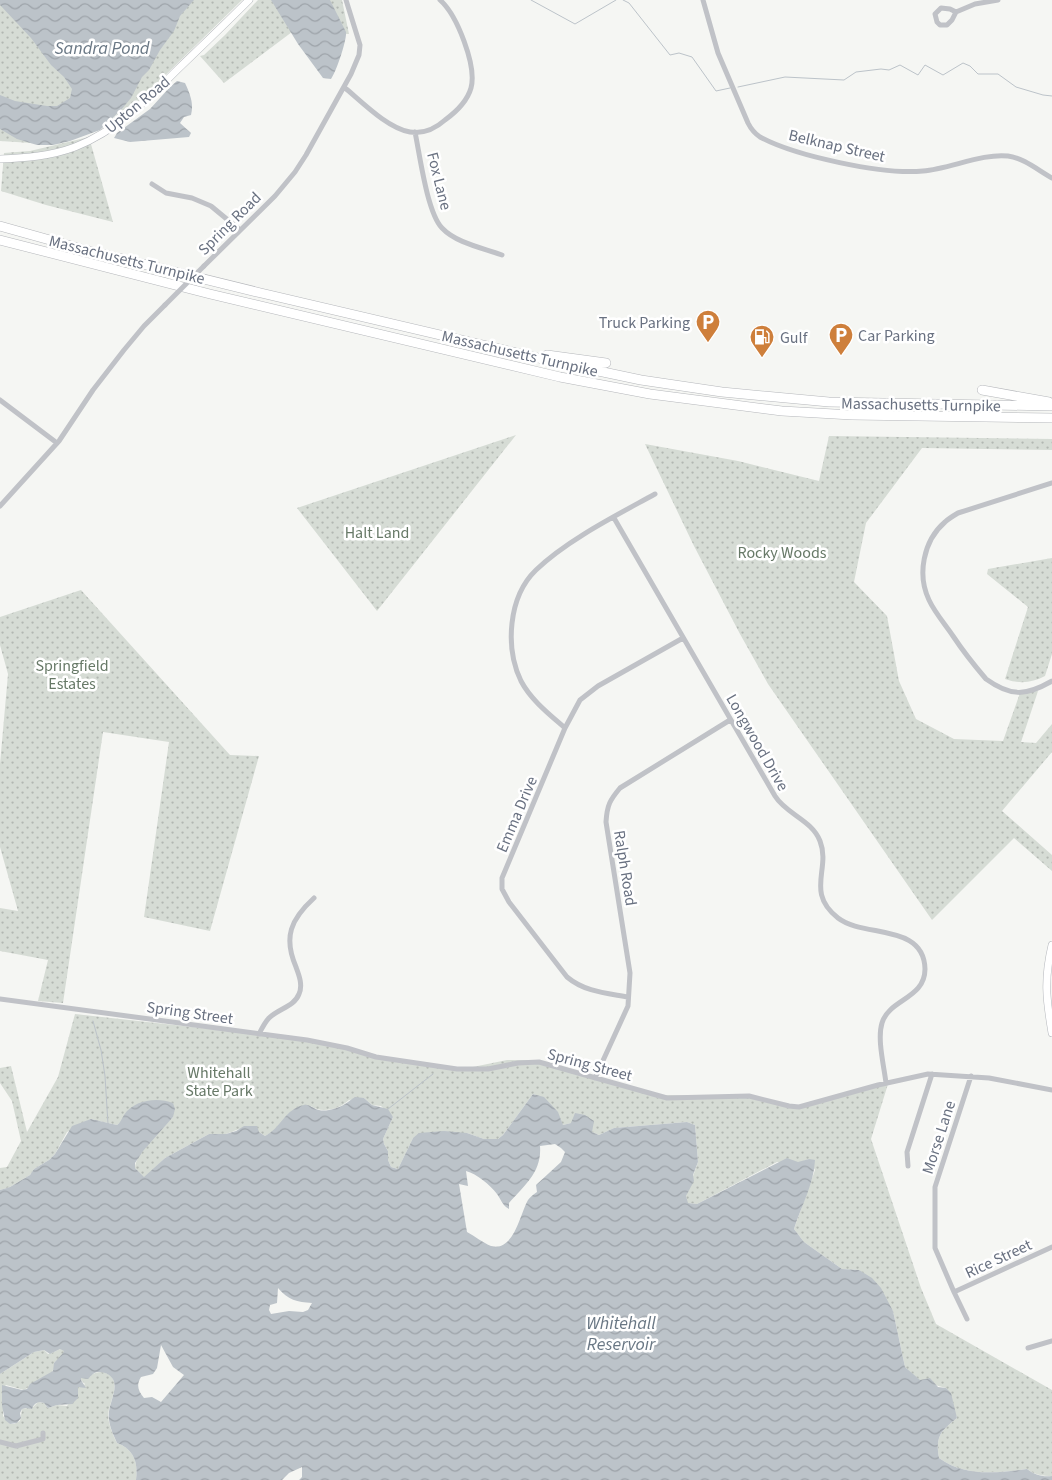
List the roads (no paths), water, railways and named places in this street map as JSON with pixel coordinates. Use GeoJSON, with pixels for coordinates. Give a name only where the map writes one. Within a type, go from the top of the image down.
{"type":"FeatureCollection","features":[{"type":"Feature","properties":{"kind":"highway","name":"Massachusetts Turnpike"},"geometry":{"type":"LineString","coordinates":[[0,226],[122,259],[499,349],[621,376],[742,394],[850,403],[1052,404]]}},
{"type":"Feature","properties":{"kind":"highway","name":"Massachusetts Turnpike"},"geometry":{"type":"LineString","coordinates":[[0,240],[210,294],[560,376],[650,394],[782,411],[852,416],[1052,418]]}},
{"type":"Feature","properties":{"kind":"highway"},"geometry":{"type":"LineString","coordinates":[[499,349],[606,363]]}},
{"type":"Feature","properties":{"kind":"highway"},"geometry":{"type":"LineString","coordinates":[[982,390],[1052,404]]}},
{"type":"Feature","properties":{"kind":"main road","name":"Upton Road"},"geometry":{"type":"LineString","coordinates":[[0,159],[36,157],[56,153],[85,142],[107,130],[148,99],[249,0]]}},
{"type":"Feature","properties":{"kind":"main road"},"geometry":{"type":"LineString","coordinates":[[1052,945],[1047,965],[1045,986],[1052,1033]]}},
{"type":"Feature","properties":{"kind":"street","name":"Spring Road"},"geometry":{"type":"LineString","coordinates":[[0,506],[57,443],[124,350],[144,326],[282,188],[295,172],[355,65],[360,45],[346,0]]}},
{"type":"Feature","properties":{"kind":"street"},"geometry":{"type":"LineString","coordinates":[[344,87],[391,125],[400,130],[415,132],[430,130],[448,118],[462,104],[471,86],[473,76],[459,27],[449,9],[440,0]]}},
{"type":"Feature","properties":{"kind":"street","name":"Belknap Street"},"geometry":{"type":"LineString","coordinates":[[703,0],[718,54],[748,123],[752,130],[760,136],[811,155],[863,167],[900,172],[924,171],[994,156],[1011,156],[1052,178]]}},
{"type":"Feature","properties":{"kind":"street"},"geometry":{"type":"LineString","coordinates":[[956,12],[975,4],[998,0]]}},
{"type":"Feature","properties":{"kind":"street","name":"Fox Lane"},"geometry":{"type":"LineString","coordinates":[[415,132],[432,210],[436,220],[450,234],[502,255]]}},
{"type":"Feature","properties":{"kind":"street"},"geometry":{"type":"LineString","coordinates":[[152,184],[166,193],[192,198],[211,206],[240,230]]}},
{"type":"Feature","properties":{"kind":"street"},"geometry":{"type":"LineString","coordinates":[[0,400],[57,443]]}},
{"type":"Feature","properties":{"kind":"street"},"geometry":{"type":"LineString","coordinates":[[1052,483],[958,514],[945,522],[930,542],[925,555],[922,577],[934,611],[986,679],[1001,688],[1020,693],[1029,692],[1052,681]]}},
{"type":"Feature","properties":{"kind":"street"},"geometry":{"type":"LineString","coordinates":[[566,728],[542,708],[522,682],[514,664],[511,642],[514,612],[523,587],[534,571],[574,541],[655,494]]}},
{"type":"Feature","properties":{"kind":"street","name":"Longwood Drive"},"geometry":{"type":"LineString","coordinates":[[614,518],[780,805],[805,823],[818,838],[822,851],[820,888],[829,910],[839,919],[852,925],[908,939],[920,951],[925,970],[921,984],[913,994],[888,1012],[881,1024],[880,1034],[886,1083]]}},
{"type":"Feature","properties":{"kind":"street","name":"Emma Drive"},"geometry":{"type":"LineString","coordinates":[[628,997],[584,988],[578,986],[567,977],[509,902],[502,889],[502,878],[566,728],[580,700],[598,686],[683,638]]}},
{"type":"Feature","properties":{"kind":"street","name":"Ralph Road"},"geometry":{"type":"LineString","coordinates":[[595,1078],[628,1006],[630,973],[606,822],[607,808],[620,788],[730,720]]}},
{"type":"Feature","properties":{"kind":"street"},"geometry":{"type":"LineString","coordinates":[[259,1034],[269,1018],[295,1001],[300,992],[301,982],[291,953],[290,933],[299,915],[314,898]]}},
{"type":"Feature","properties":{"kind":"street","name":"Spring Street"},"geometry":{"type":"LineString","coordinates":[[0,999],[327,1044],[366,1055],[429,1066],[467,1070],[538,1062],[667,1098],[749,1096],[799,1107],[886,1083],[932,1074],[971,1076],[1052,1090]]}},
{"type":"Feature","properties":{"kind":"street"},"geometry":{"type":"LineString","coordinates":[[908,1166],[907,1152],[932,1074]]}},
{"type":"Feature","properties":{"kind":"street","name":"Morse Lane"},"geometry":{"type":"LineString","coordinates":[[967,1319],[936,1248],[934,1187],[971,1076]]}},
{"type":"Feature","properties":{"kind":"street","name":"Rice Street"},"geometry":{"type":"LineString","coordinates":[[954,1292],[1052,1247]]}},
{"type":"Feature","properties":{"kind":"street"},"geometry":{"type":"LineString","coordinates":[[1028,1348],[1052,1341]]}},
{"type":"Feature","properties":{"kind":"street"},"geometry":{"type":"LineString","coordinates":[[0,1442],[16,1446],[43,1439],[43,1433]]}},
{"type":"Feature","properties":{"kind":"water","name":"Sandra Pond"},"geometry":{"type":"Polygon","coordinates":[[[0,0],[194,0],[180,16],[174,31],[160,50],[149,70],[142,77],[131,98],[100,130],[70,141],[53,145],[37,145],[17,139],[0,129],[0,95],[15,101],[57,106],[70,98],[72,89],[31,38],[0,5],[0,0]]]}},
{"type":"Feature","properties":{"kind":"water"},"geometry":{"type":"Polygon","coordinates":[[[271,0],[330,0],[346,32],[341,56],[331,79],[323,78],[298,44],[271,0]]]}},
{"type":"Feature","properties":{"kind":"water"},"geometry":{"type":"Polygon","coordinates":[[[177,81],[185,83],[191,99],[191,115],[184,117],[180,123],[191,133],[189,137],[130,142],[114,138],[117,133],[150,109],[177,81]]]}},
{"type":"Feature","properties":{"kind":"water","name":"Whitehall Reservoir"},"geometry":{"type":"Polygon","coordinates":[[[533,1094],[544,1097],[558,1112],[563,1125],[571,1123],[575,1113],[585,1115],[594,1121],[592,1132],[599,1135],[614,1128],[687,1122],[695,1125],[698,1162],[693,1175],[694,1181],[686,1196],[688,1203],[697,1204],[787,1158],[798,1162],[809,1159],[815,1160],[810,1186],[794,1229],[804,1242],[842,1269],[859,1270],[872,1278],[881,1288],[893,1311],[905,1367],[920,1380],[930,1378],[938,1387],[946,1388],[951,1393],[957,1418],[940,1435],[938,1444],[939,1458],[949,1464],[970,1471],[1004,1472],[1027,1469],[1039,1475],[1052,1476],[1052,1480],[299,1480],[302,1477],[302,1467],[289,1473],[282,1480],[136,1480],[136,1463],[134,1458],[128,1449],[117,1443],[112,1432],[109,1414],[114,1390],[113,1379],[108,1374],[100,1372],[94,1373],[88,1379],[81,1378],[86,1388],[78,1387],[78,1398],[72,1404],[48,1408],[44,1403],[38,1402],[32,1409],[22,1409],[20,1413],[21,1418],[17,1423],[10,1424],[5,1420],[2,1406],[2,1385],[22,1390],[27,1389],[30,1384],[53,1371],[54,1363],[64,1351],[60,1349],[50,1354],[44,1350],[34,1352],[0,1374],[0,1190],[10,1187],[30,1175],[34,1169],[49,1160],[55,1154],[72,1126],[91,1119],[117,1125],[128,1110],[140,1103],[160,1100],[173,1103],[175,1109],[173,1117],[135,1163],[135,1168],[144,1177],[165,1158],[209,1134],[226,1134],[244,1126],[257,1126],[259,1132],[265,1136],[275,1129],[292,1110],[298,1107],[306,1105],[319,1110],[329,1110],[355,1097],[364,1098],[372,1105],[388,1109],[393,1117],[383,1139],[388,1151],[388,1160],[391,1167],[398,1169],[413,1138],[419,1133],[444,1131],[467,1133],[484,1139],[498,1139],[533,1094]],[[555,1144],[540,1146],[540,1155],[535,1171],[509,1203],[509,1209],[487,1184],[466,1171],[468,1186],[459,1184],[467,1232],[491,1246],[499,1246],[511,1238],[528,1200],[537,1192],[536,1185],[561,1162],[565,1152],[555,1144]],[[278,1288],[277,1303],[270,1305],[269,1310],[271,1314],[289,1311],[303,1312],[308,1310],[312,1303],[293,1300],[278,1288]],[[161,1345],[157,1368],[153,1374],[141,1377],[138,1388],[144,1398],[152,1397],[161,1402],[184,1375],[173,1367],[161,1345]]]}},
{"type":"Feature","properties":{"kind":"waterway"},"geometry":{"type":"LineString","coordinates":[[531,0],[575,24],[616,0]]}},
{"type":"Feature","properties":{"kind":"waterway"},"geometry":{"type":"LineString","coordinates":[[623,0],[629,3],[670,55],[679,53],[692,57],[716,91],[730,88]]}},
{"type":"Feature","properties":{"kind":"waterway"},"geometry":{"type":"LineString","coordinates":[[738,87],[785,77],[844,80],[856,72],[889,70],[900,65],[918,75],[925,65],[943,75],[963,63],[970,66],[978,74],[998,74],[1016,87],[1052,96]]}},
{"type":"Feature","properties":{"kind":"waterway"},"geometry":{"type":"LineString","coordinates":[[93,1021],[101,1050],[105,1076],[108,1124]]}},
{"type":"Feature","properties":{"kind":"waterway"},"geometry":{"type":"LineString","coordinates":[[388,1109],[433,1074]]}},
{"type":"Feature","properties":{"kind":"place","name":"Truck Parking"},"geometry":{"type":"Point","coordinates":[708,343]}},
{"type":"Feature","properties":{"kind":"place","name":"Car Parking"},"geometry":{"type":"Point","coordinates":[841,356]}},
{"type":"Feature","properties":{"kind":"place","name":"Gulf"},"geometry":{"type":"Point","coordinates":[762,358]}},
{"type":"Feature","properties":{"kind":"park label","name":"Halt Land"},"geometry":{"type":"Point","coordinates":[377,532]}},
{"type":"Feature","properties":{"kind":"park label","name":"Rocky Woods"},"geometry":{"type":"Point","coordinates":[782,552]}},
{"type":"Feature","properties":{"kind":"park label","name":"Springfield Estates"},"geometry":{"type":"Point","coordinates":[72,674]}},
{"type":"Feature","properties":{"kind":"park label","name":"Whitehall State Park"},"geometry":{"type":"Point","coordinates":[219,1081]}}]}
